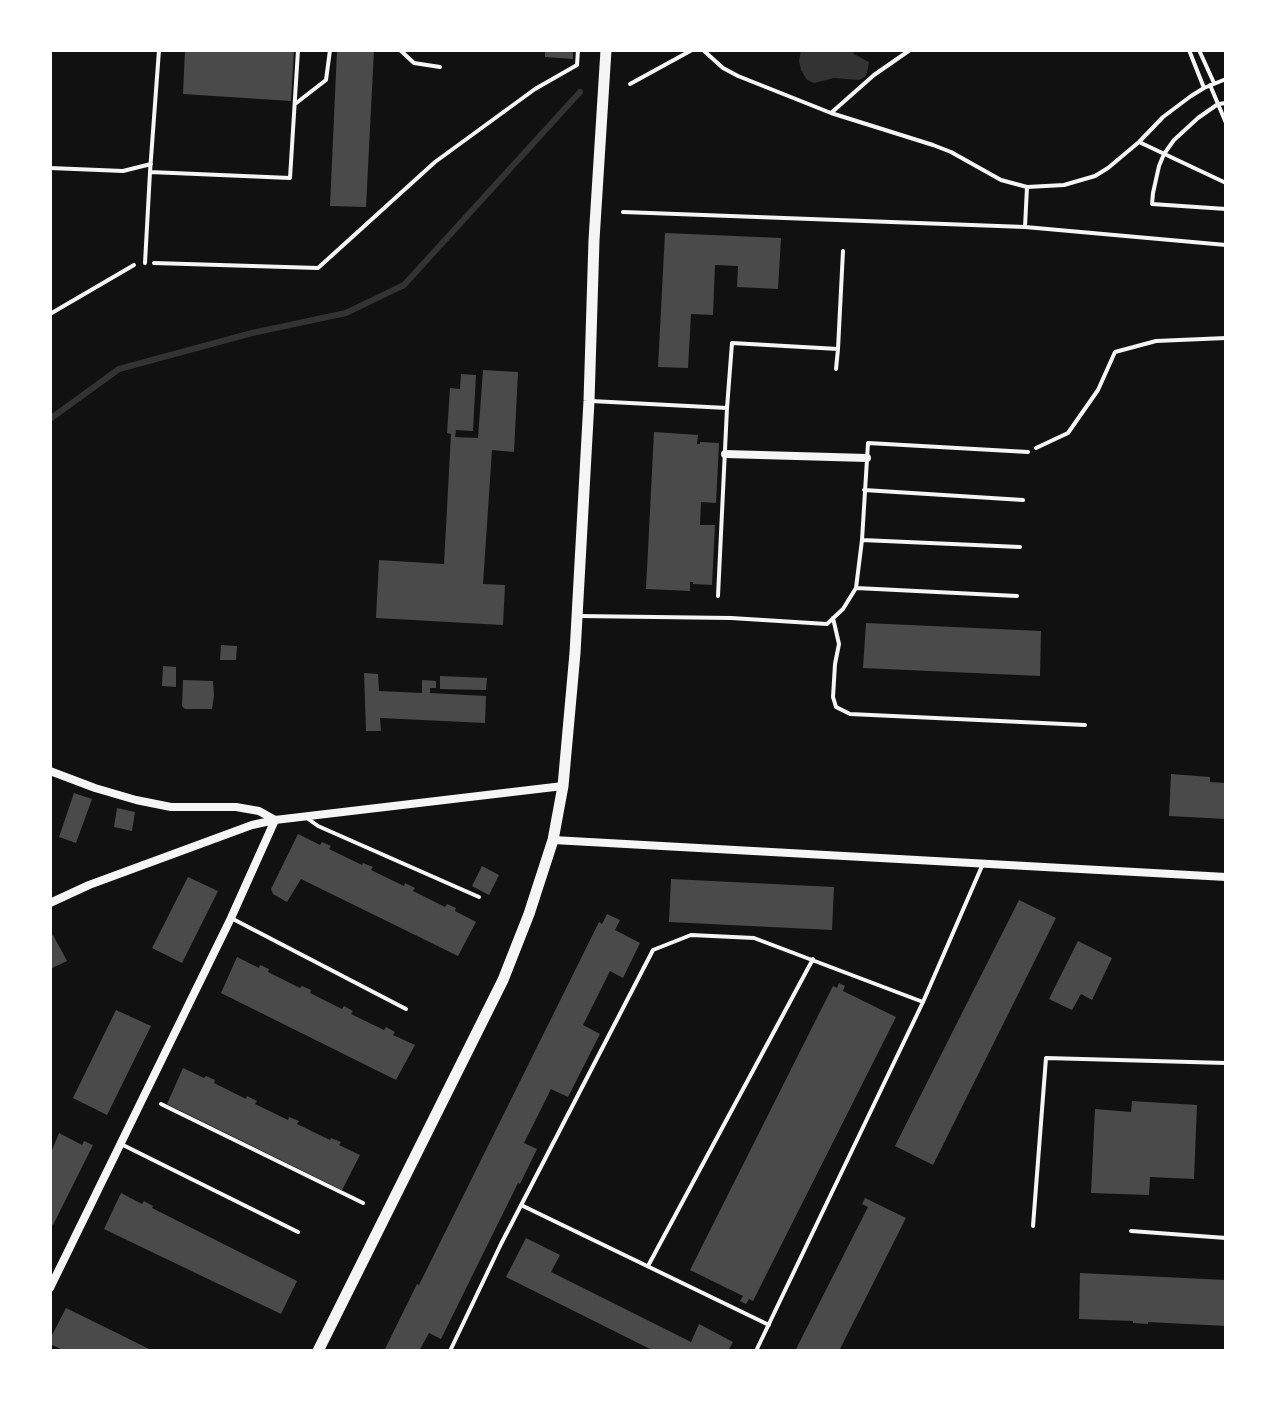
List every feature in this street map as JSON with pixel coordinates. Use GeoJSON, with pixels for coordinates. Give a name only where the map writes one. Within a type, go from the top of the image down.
{"type":"FeatureCollection","features":[{"type":"Feature","properties":{"kind":"street"},"geometry":{"type":"LineString","coordinates":[[318,1351],[503,980],[553,840],[563,786],[576,616],[606,50]]}},
{"type":"Feature","properties":{"kind":"street"},"geometry":{"type":"LineString","coordinates":[[725,454],[867,458]]}},
{"type":"Feature","properties":{"kind":"street"},"geometry":{"type":"LineString","coordinates":[[50,771],[136,800],[171,807],[236,807],[259,811],[275,820]]}},
{"type":"Feature","properties":{"kind":"street"},"geometry":{"type":"LineString","coordinates":[[50,903],[89,885],[252,825],[563,786]]}},
{"type":"Feature","properties":{"kind":"street"},"geometry":{"type":"LineString","coordinates":[[50,1288],[231,918],[275,820]]}},
{"type":"Feature","properties":{"kind":"street"},"geometry":{"type":"LineString","coordinates":[[553,840],[1226,877]]}},
{"type":"Feature","properties":{"kind":"lane"},"geometry":{"type":"LineString","coordinates":[[145,263],[159,50]]}},
{"type":"Feature","properties":{"kind":"lane"},"geometry":{"type":"LineString","coordinates":[[150,172],[290,178],[298,50]]}},
{"type":"Feature","properties":{"kind":"lane"},"geometry":{"type":"LineString","coordinates":[[295,104],[326,80],[330,50]]}},
{"type":"Feature","properties":{"kind":"lane"},"geometry":{"type":"LineString","coordinates":[[400,50],[414,63],[440,67]]}},
{"type":"Feature","properties":{"kind":"lane"},"geometry":{"type":"LineString","coordinates":[[50,168],[123,171],[151,164]]}},
{"type":"Feature","properties":{"kind":"lane"},"geometry":{"type":"LineString","coordinates":[[836,369],[843,251]]}},
{"type":"Feature","properties":{"kind":"lane"},"geometry":{"type":"LineString","coordinates":[[718,596],[732,343],[838,349]]}},
{"type":"Feature","properties":{"kind":"lane"},"geometry":{"type":"LineString","coordinates":[[589,401],[727,408]]}},
{"type":"Feature","properties":{"kind":"lane"},"geometry":{"type":"LineString","coordinates":[[576,616],[731,618],[827,624],[843,609],[856,588],[868,443],[1028,452]]}},
{"type":"Feature","properties":{"kind":"lane"},"geometry":{"type":"LineString","coordinates":[[864,490],[1023,500]]}},
{"type":"Feature","properties":{"kind":"lane"},"geometry":{"type":"LineString","coordinates":[[862,540],[1020,547]]}},
{"type":"Feature","properties":{"kind":"lane"},"geometry":{"type":"LineString","coordinates":[[856,588],[1017,596]]}},
{"type":"Feature","properties":{"kind":"lane"},"geometry":{"type":"LineString","coordinates":[[833,617],[839,644],[833,697],[836,707],[850,714],[1085,725]]}},
{"type":"Feature","properties":{"kind":"lane"},"geometry":{"type":"LineString","coordinates":[[305,816],[318,826],[479,897]]}},
{"type":"Feature","properties":{"kind":"lane"},"geometry":{"type":"LineString","coordinates":[[756,1351],[923,1002],[983,864]]}},
{"type":"Feature","properties":{"kind":"lane"},"geometry":{"type":"LineString","coordinates":[[231,918],[406,1009]]}},
{"type":"Feature","properties":{"kind":"lane"},"geometry":{"type":"LineString","coordinates":[[450,1351],[521,1205],[653,950],[691,935],[754,938],[923,1002]]}},
{"type":"Feature","properties":{"kind":"lane"},"geometry":{"type":"LineString","coordinates":[[648,1266],[813,959]]}},
{"type":"Feature","properties":{"kind":"lane"},"geometry":{"type":"LineString","coordinates":[[1033,1226],[1046,1058],[1226,1063]]}},
{"type":"Feature","properties":{"kind":"lane"},"geometry":{"type":"LineString","coordinates":[[120,1144],[298,1232]]}},
{"type":"Feature","properties":{"kind":"lane"},"geometry":{"type":"LineString","coordinates":[[521,1205],[769,1325]]}},
{"type":"Feature","properties":{"kind":"lane"},"geometry":{"type":"LineString","coordinates":[[1131,1231],[1226,1238]]}},
{"type":"Feature","properties":{"kind":"path"},"geometry":{"type":"LineString","coordinates":[[50,314],[138,263],[318,268],[435,162],[535,89],[577,65],[578,50]]}},
{"type":"Feature","properties":{"kind":"path"},"geometry":{"type":"LineString","coordinates":[[630,84],[692,50]]}},
{"type":"Feature","properties":{"kind":"path"},"geometry":{"type":"LineString","coordinates":[[703,50],[723,68],[738,76],[831,113],[933,145],[1001,180],[1027,187],[1064,185],[1095,176],[1139,142],[1163,117],[1210,85],[1226,79]]}},
{"type":"Feature","properties":{"kind":"path"},"geometry":{"type":"LineString","coordinates":[[831,113],[874,75],[910,50]]}},
{"type":"Feature","properties":{"kind":"path"},"geometry":{"type":"LineString","coordinates":[[1189,50],[1210,85]]}},
{"type":"Feature","properties":{"kind":"path"},"geometry":{"type":"LineString","coordinates":[[1199,50],[1226,123]]}},
{"type":"Feature","properties":{"kind":"path"},"geometry":{"type":"LineString","coordinates":[[1226,103],[1218,104],[1184,129],[1164,154],[1155,181],[1152,204],[1226,209]]}},
{"type":"Feature","properties":{"kind":"path"},"geometry":{"type":"LineString","coordinates":[[1139,142],[1226,183]]}},
{"type":"Feature","properties":{"kind":"path"},"geometry":{"type":"LineString","coordinates":[[1025,227],[1027,187]]}},
{"type":"Feature","properties":{"kind":"path"},"geometry":{"type":"LineString","coordinates":[[623,212],[1025,227],[1226,245]]}},
{"type":"Feature","properties":{"kind":"path"},"geometry":{"type":"LineString","coordinates":[[1028,452],[1068,433],[1098,390],[1115,352],[1156,341],[1226,338]]}},
{"type":"Feature","properties":{"kind":"path"},"geometry":{"type":"LineString","coordinates":[[161,1104],[363,1203]]}},
{"type":"Feature","properties":{"kind":"shaded area"},"geometry":{"type":"Polygon","coordinates":[[[801,50],[852,50],[869,62],[867,73],[859,80],[834,78],[814,83],[807,80],[801,70],[801,50]]]}},
{"type":"Feature","properties":{"kind":"building"},"geometry":{"type":"Polygon","coordinates":[[[185,50],[294,50],[291,101],[183,94],[185,50]]]}},
{"type":"Feature","properties":{"kind":"building"},"geometry":{"type":"Polygon","coordinates":[[[337,50],[374,50],[366,207],[330,206],[337,50]]]}},
{"type":"Feature","properties":{"kind":"building"},"geometry":{"type":"Polygon","coordinates":[[[545,50],[573,50],[573,59],[545,57],[545,50]]]}},
{"type":"Feature","properties":{"kind":"building"},"geometry":{"type":"Polygon","coordinates":[[[665,233],[781,238],[778,289],[737,287],[738,266],[715,265],[713,315],[691,314],[688,368],[658,367],[665,233]]]}},
{"type":"Feature","properties":{"kind":"building"},"geometry":{"type":"Polygon","coordinates":[[[483,370],[518,372],[514,452],[492,450],[483,584],[505,585],[503,625],[376,618],[379,560],[444,564],[451,434],[447,433],[450,388],[460,389],[461,374],[476,375],[473,431],[456,430],[455,437],[478,438],[483,370]]]}},
{"type":"Feature","properties":{"kind":"building"},"geometry":{"type":"Polygon","coordinates":[[[654,432],[698,435],[697,444],[719,443],[716,503],[701,502],[700,525],[715,525],[712,585],[690,582],[690,591],[646,589],[654,432]]]}},
{"type":"Feature","properties":{"kind":"building"},"geometry":{"type":"Polygon","coordinates":[[[866,623],[1041,631],[1040,676],[863,668],[866,623]]]}},
{"type":"Feature","properties":{"kind":"building"},"geometry":{"type":"Polygon","coordinates":[[[221,645],[237,646],[236,660],[220,660],[221,645]]]}},
{"type":"Feature","properties":{"kind":"building"},"geometry":{"type":"Polygon","coordinates":[[[163,666],[176,667],[176,687],[162,686],[163,666]]]}},
{"type":"Feature","properties":{"kind":"building"},"geometry":{"type":"Polygon","coordinates":[[[364,673],[378,674],[379,691],[422,693],[422,680],[436,681],[436,688],[430,688],[430,693],[486,696],[485,723],[380,718],[381,731],[366,731],[364,673]]]}},
{"type":"Feature","properties":{"kind":"building"},"geometry":{"type":"Polygon","coordinates":[[[440,676],[487,678],[486,690],[440,689],[440,676]]]}},
{"type":"Feature","properties":{"kind":"building"},"geometry":{"type":"Polygon","coordinates":[[[183,680],[213,681],[212,709],[185,709],[182,706],[183,680]]]}},
{"type":"Feature","properties":{"kind":"building"},"geometry":{"type":"Polygon","coordinates":[[[1171,774],[1210,777],[1210,782],[1226,783],[1226,819],[1169,816],[1171,774]]]}},
{"type":"Feature","properties":{"kind":"building"},"geometry":{"type":"Polygon","coordinates":[[[74,793],[92,799],[76,843],[59,837],[74,793]]]}},
{"type":"Feature","properties":{"kind":"building"},"geometry":{"type":"Polygon","coordinates":[[[117,808],[135,812],[132,831],[114,827],[117,808]]]}},
{"type":"Feature","properties":{"kind":"building"},"geometry":{"type":"Polygon","coordinates":[[[298,834],[320,845],[322,842],[331,846],[329,849],[373,867],[371,870],[404,886],[405,883],[415,888],[413,891],[445,907],[447,904],[456,908],[455,911],[476,922],[458,956],[301,879],[287,902],[273,894],[271,889],[298,834]]]}},
{"type":"Feature","properties":{"kind":"building"},"geometry":{"type":"Polygon","coordinates":[[[482,866],[499,875],[489,895],[472,886],[482,866]]]}},
{"type":"Feature","properties":{"kind":"building"},"geometry":{"type":"Polygon","coordinates":[[[188,877],[218,891],[182,963],[152,948],[188,877]]]}},
{"type":"Feature","properties":{"kind":"building"},"geometry":{"type":"Polygon","coordinates":[[[671,879],[834,887],[832,930],[669,922],[671,879]]]}},
{"type":"Feature","properties":{"kind":"building"},"geometry":{"type":"Polygon","coordinates":[[[1019,900],[1056,918],[933,1165],[895,1146],[1019,900]]]}},
{"type":"Feature","properties":{"kind":"building"},"geometry":{"type":"Polygon","coordinates":[[[607,914],[620,920],[615,930],[640,943],[623,978],[610,971],[583,1025],[600,1034],[568,1097],[551,1089],[524,1143],[537,1149],[441,1339],[429,1333],[419,1351],[384,1351],[599,922],[602,924],[607,914]]]}},
{"type":"Feature","properties":{"kind":"building"},"geometry":{"type":"Polygon","coordinates":[[[53,935],[67,961],[50,969],[50,937],[53,935]]]}},
{"type":"Feature","properties":{"kind":"building"},"geometry":{"type":"Polygon","coordinates":[[[1078,941],[1112,958],[1092,1000],[1081,994],[1072,1010],[1049,999],[1078,941]]]}},
{"type":"Feature","properties":{"kind":"building"},"geometry":{"type":"Polygon","coordinates":[[[237,957],[259,968],[260,965],[269,969],[268,972],[300,988],[311,990],[310,993],[342,1009],[344,1006],[353,1011],[351,1014],[384,1030],[386,1027],[395,1032],[393,1035],[415,1045],[396,1080],[221,993],[237,957]]]}},
{"type":"Feature","properties":{"kind":"building"},"geometry":{"type":"Polygon","coordinates":[[[839,983],[845,986],[843,991],[896,1017],[753,1301],[749,1299],[746,1304],[740,1301],[743,1296],[690,1270],[833,986],[837,988],[839,983]]]}},
{"type":"Feature","properties":{"kind":"building"},"geometry":{"type":"Polygon","coordinates":[[[116,1010],[151,1026],[107,1115],[73,1098],[116,1010]]]}},
{"type":"Feature","properties":{"kind":"building"},"geometry":{"type":"Polygon","coordinates":[[[183,1068],[215,1080],[214,1083],[246,1099],[247,1096],[257,1101],[255,1104],[288,1120],[289,1117],[299,1121],[297,1124],[341,1142],[339,1145],[360,1155],[342,1190],[167,1104],[183,1068]]]}},
{"type":"Feature","properties":{"kind":"building"},"geometry":{"type":"Polygon","coordinates":[[[1132,1101],[1197,1105],[1194,1179],[1150,1177],[1149,1195],[1091,1193],[1095,1109],[1131,1112],[1132,1101]]]}},
{"type":"Feature","properties":{"kind":"building"},"geometry":{"type":"Polygon","coordinates":[[[59,1133],[82,1145],[84,1141],[93,1145],[53,1225],[50,1223],[50,1155],[59,1133]]]}},
{"type":"Feature","properties":{"kind":"building"},"geometry":{"type":"Polygon","coordinates":[[[121,1193],[142,1204],[144,1201],[152,1208],[297,1281],[281,1314],[104,1229],[121,1193]]]}},
{"type":"Feature","properties":{"kind":"building"},"geometry":{"type":"Polygon","coordinates":[[[865,1198],[906,1218],[839,1351],[795,1351],[868,1207],[862,1204],[865,1198]]]}},
{"type":"Feature","properties":{"kind":"building"},"geometry":{"type":"Polygon","coordinates":[[[526,1238],[560,1255],[551,1272],[691,1342],[699,1324],[733,1342],[728,1351],[654,1351],[506,1277],[526,1238]]]}},
{"type":"Feature","properties":{"kind":"building"},"geometry":{"type":"Polygon","coordinates":[[[1080,1273],[1226,1280],[1226,1326],[1079,1319],[1080,1273]]]}},
{"type":"Feature","properties":{"kind":"building"},"geometry":{"type":"Polygon","coordinates":[[[66,1308],[153,1351],[65,1351],[50,1344],[66,1308]]]}},
{"type":"Feature","properties":{"kind":"waterway"},"geometry":{"type":"LineString","coordinates":[[50,419],[119,369],[252,333],[346,313],[404,285],[580,92]]}}]}
